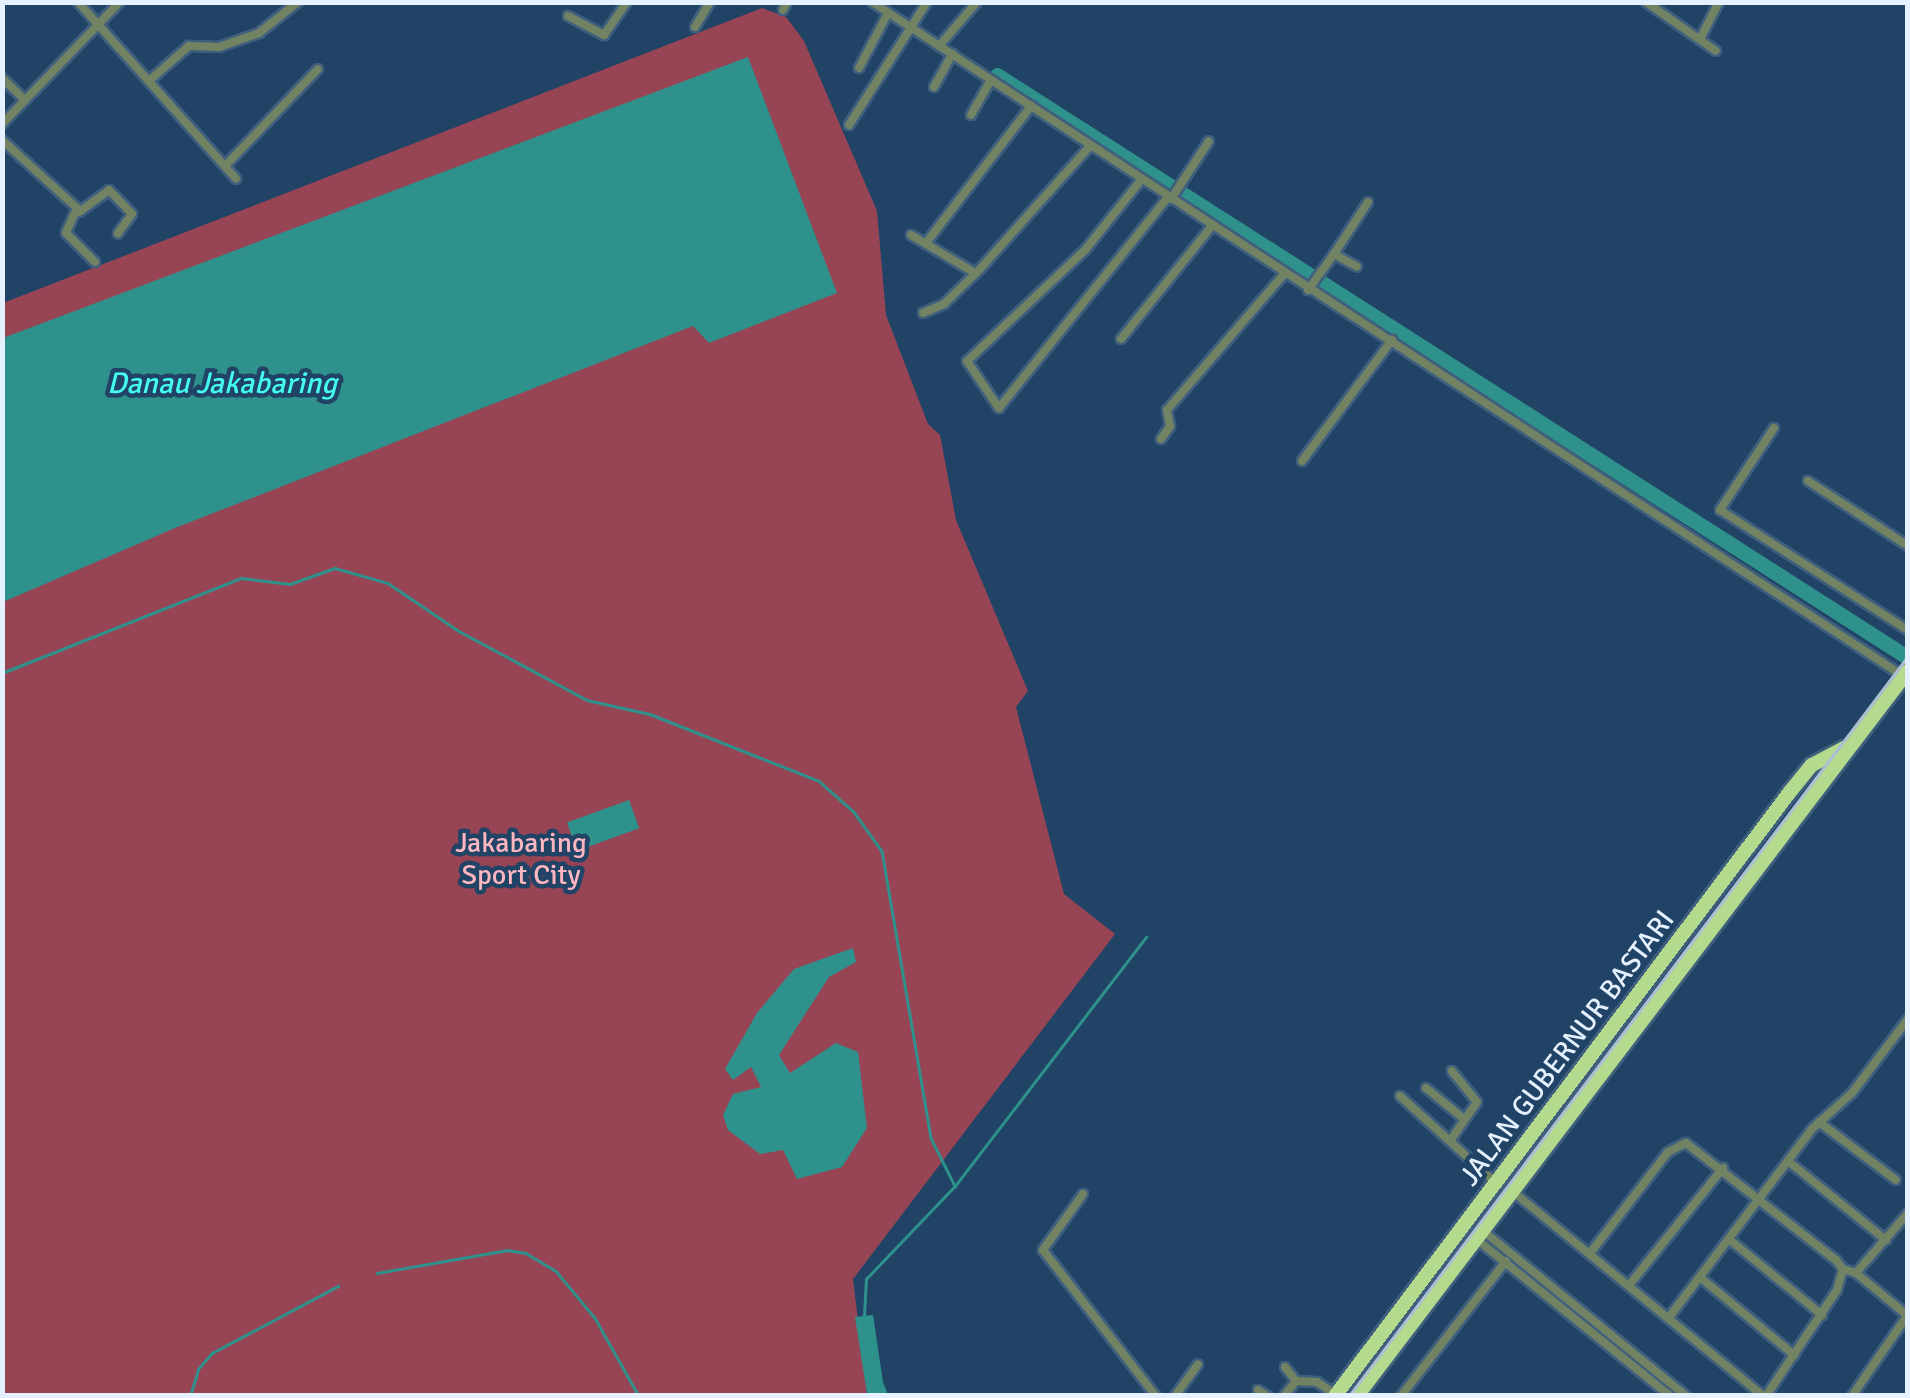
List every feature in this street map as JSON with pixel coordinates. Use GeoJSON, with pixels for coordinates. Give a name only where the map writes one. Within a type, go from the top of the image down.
{"type":"FeatureCollection","features":[{"type":"Feature","properties":{"kind":"highway","name":"JALAN GUBERNUR BASTARI"},"geometry":{"type":"LineString","coordinates":[[1356,1396],[1482,1238],[1512,1191],[1906,673]]}},
{"type":"Feature","properties":{"kind":"highway","name":"JALAN GUBERNUR BASTARI"},"geometry":{"type":"LineString","coordinates":[[1336,1395],[1812,765],[1849,745]]}},
{"type":"Feature","properties":{"kind":"highway"},"geometry":{"type":"LineString","coordinates":[[1647,984],[1659,998]]}},
{"type":"Feature","properties":{"kind":"street"},"geometry":{"type":"LineString","coordinates":[[78,2],[236,180]]}},
{"type":"Feature","properties":{"kind":"street"},"geometry":{"type":"LineString","coordinates":[[2,124],[120,2]]}},
{"type":"Feature","properties":{"kind":"street"},"geometry":{"type":"LineString","coordinates":[[150,80],[189,46],[219,47],[259,33],[298,2]]}},
{"type":"Feature","properties":{"kind":"street"},"geometry":{"type":"LineString","coordinates":[[568,16],[604,36],[627,2]]}},
{"type":"Feature","properties":{"kind":"street"},"geometry":{"type":"LineString","coordinates":[[695,27],[710,2]]}},
{"type":"Feature","properties":{"kind":"street"},"geometry":{"type":"LineString","coordinates":[[850,125],[927,2]]}},
{"type":"Feature","properties":{"kind":"street"},"geometry":{"type":"LineString","coordinates":[[939,46],[978,2]]}},
{"type":"Feature","properties":{"kind":"street"},"geometry":{"type":"LineString","coordinates":[[1646,2],[1716,51]]}},
{"type":"Feature","properties":{"kind":"street"},"geometry":{"type":"LineString","coordinates":[[1700,40],[1719,2]]}},
{"type":"Feature","properties":{"kind":"street"},"geometry":{"type":"LineString","coordinates":[[873,3],[1308,290],[1392,340],[1906,673]]}},
{"type":"Feature","properties":{"kind":"street"},"geometry":{"type":"LineString","coordinates":[[859,68],[888,12]]}},
{"type":"Feature","properties":{"kind":"street"},"geometry":{"type":"LineString","coordinates":[[934,86],[952,54]]}},
{"type":"Feature","properties":{"kind":"street"},"geometry":{"type":"LineString","coordinates":[[225,166],[318,69]]}},
{"type":"Feature","properties":{"kind":"street"},"geometry":{"type":"LineString","coordinates":[[2,78],[25,100]]}},
{"type":"Feature","properties":{"kind":"street"},"geometry":{"type":"LineString","coordinates":[[971,115],[990,80]]}},
{"type":"Feature","properties":{"kind":"street"},"geometry":{"type":"LineString","coordinates":[[926,243],[1031,106]]}},
{"type":"Feature","properties":{"kind":"street"},"geometry":{"type":"LineString","coordinates":[[2,140],[79,212]]}},
{"type":"Feature","properties":{"kind":"street"},"geometry":{"type":"LineString","coordinates":[[1142,180],[1127,202],[967,361],[999,408],[1170,198],[1209,141]]}},
{"type":"Feature","properties":{"kind":"street"},"geometry":{"type":"LineString","coordinates":[[923,313],[944,304],[975,273],[1089,147]]}},
{"type":"Feature","properties":{"kind":"street"},"geometry":{"type":"LineString","coordinates":[[95,262],[66,233],[79,212],[108,190],[132,214],[118,233]]}},
{"type":"Feature","properties":{"kind":"street"},"geometry":{"type":"LineString","coordinates":[[1308,290],[1368,202]]}},
{"type":"Feature","properties":{"kind":"street"},"geometry":{"type":"LineString","coordinates":[[1121,339],[1212,226]]}},
{"type":"Feature","properties":{"kind":"street"},"geometry":{"type":"LineString","coordinates":[[911,235],[975,273]]}},
{"type":"Feature","properties":{"kind":"street"},"geometry":{"type":"LineString","coordinates":[[1334,254],[1358,267]]}},
{"type":"Feature","properties":{"kind":"street"},"geometry":{"type":"LineString","coordinates":[[1160,439],[1170,426],[1167,410],[1284,274]]}},
{"type":"Feature","properties":{"kind":"street"},"geometry":{"type":"LineString","coordinates":[[1302,461],[1392,340]]}},
{"type":"Feature","properties":{"kind":"street"},"geometry":{"type":"LineString","coordinates":[[1774,428],[1720,510],[1908,630]]}},
{"type":"Feature","properties":{"kind":"street"},"geometry":{"type":"LineString","coordinates":[[1808,480],[1908,546]]}},
{"type":"Feature","properties":{"kind":"street"},"geometry":{"type":"LineString","coordinates":[[1670,1316],[1788,1161],[1820,1122],[1852,1094],[1908,1019]]}},
{"type":"Feature","properties":{"kind":"street"},"geometry":{"type":"LineString","coordinates":[[1450,1141],[1476,1098],[1452,1071]]}},
{"type":"Feature","properties":{"kind":"street"},"geometry":{"type":"LineString","coordinates":[[1426,1088],[1464,1119]]}},
{"type":"Feature","properties":{"kind":"street"},"geometry":{"type":"LineString","coordinates":[[1400,1096],[1496,1183]]}},
{"type":"Feature","properties":{"kind":"street"},"geometry":{"type":"LineString","coordinates":[[1820,1122],[1896,1180]]}},
{"type":"Feature","properties":{"kind":"street"},"geometry":{"type":"LineString","coordinates":[[1591,1252],[1678,1143],[1698,1147],[1843,1270],[1856,1273],[1907,1316],[1852,1396]]}},
{"type":"Feature","properties":{"kind":"street"},"geometry":{"type":"LineString","coordinates":[[1788,1161],[1886,1240]]}},
{"type":"Feature","properties":{"kind":"street"},"geometry":{"type":"LineString","coordinates":[[1630,1284],[1723,1168]]}},
{"type":"Feature","properties":{"kind":"street"},"geometry":{"type":"LineString","coordinates":[[1512,1191],[1765,1396],[1822,1314],[1843,1270]]}},
{"type":"Feature","properties":{"kind":"street"},"geometry":{"type":"LineString","coordinates":[[1084,1194],[1043,1250],[1156,1396]]}},
{"type":"Feature","properties":{"kind":"street"},"geometry":{"type":"LineString","coordinates":[[1856,1273],[1908,1213]]}},
{"type":"Feature","properties":{"kind":"street"},"geometry":{"type":"LineString","coordinates":[[1482,1238],[1670,1396]]}},
{"type":"Feature","properties":{"kind":"street"},"geometry":{"type":"LineString","coordinates":[[1730,1240],[1822,1314]]}},
{"type":"Feature","properties":{"kind":"street"},"geometry":{"type":"LineString","coordinates":[[1401,1396],[1503,1256]]}},
{"type":"Feature","properties":{"kind":"street"},"geometry":{"type":"LineString","coordinates":[[1503,1256],[1686,1396]]}},
{"type":"Feature","properties":{"kind":"street"},"geometry":{"type":"LineString","coordinates":[[1701,1278],[1794,1355]]}},
{"type":"Feature","properties":{"kind":"street"},"geometry":{"type":"LineString","coordinates":[[1175,1396],[1198,1364]]}},
{"type":"Feature","properties":{"kind":"street"},"geometry":{"type":"LineString","coordinates":[[1285,1367],[1296,1382]]}},
{"type":"Feature","properties":{"kind":"street"},"geometry":{"type":"LineString","coordinates":[[1284,1396],[1296,1382],[1317,1382],[1336,1395]]}},
{"type":"Feature","properties":{"kind":"street"},"geometry":{"type":"LineString","coordinates":[[1258,1390],[1267,1396]]}},
{"type":"Feature","properties":{"kind":"green space","name":"Jakabaring Sport City"},"geometry":{"type":"Polygon","coordinates":[[[762,8],[786,17],[804,41],[877,211],[886,315],[928,424],[940,435],[956,520],[1028,691],[1016,707],[1064,894],[1115,934],[853,1279],[867,1395],[3,1395],[3,303],[762,8]]]}},
{"type":"Feature","properties":{"kind":"water","name":"Danau Jakabaring"},"geometry":{"type":"Polygon","coordinates":[[[748,57],[837,293],[709,343],[693,326],[175,528],[3,602],[3,338],[748,57]]]}},
{"type":"Feature","properties":{"kind":"water"},"geometry":{"type":"Polygon","coordinates":[[[629,800],[639,828],[577,851],[567,823],[629,800]]]}},
{"type":"Feature","properties":{"kind":"water"},"geometry":{"type":"Polygon","coordinates":[[[853,948],[856,962],[829,977],[779,1055],[790,1073],[836,1043],[858,1052],[867,1128],[842,1167],[797,1179],[783,1150],[760,1154],[728,1130],[723,1115],[733,1094],[761,1087],[751,1067],[733,1080],[725,1069],[757,1013],[794,969],[853,948]]]}},
{"type":"Feature","properties":{"kind":"water"},"geometry":{"type":"Polygon","coordinates":[[[873,1315],[888,1395],[867,1394],[855,1317],[873,1315]]]}},
{"type":"Feature","properties":{"kind":"waterway"},"geometry":{"type":"LineString","coordinates":[[997,75],[1907,657]]}},
{"type":"Feature","properties":{"kind":"waterway"},"geometry":{"type":"LineString","coordinates":[[2,673],[241,578],[290,584],[335,568],[388,583],[459,631],[587,700],[650,714],[819,781],[854,812],[882,851],[931,1138],[955,1186]]}},
{"type":"Feature","properties":{"kind":"waterway"},"geometry":{"type":"LineString","coordinates":[[864,1316],[866,1279],[955,1186],[1146,937]]}},
{"type":"Feature","properties":{"kind":"waterway"},"geometry":{"type":"LineString","coordinates":[[377,1273],[507,1250],[526,1253],[556,1271],[595,1318],[639,1396]]}},
{"type":"Feature","properties":{"kind":"waterway"},"geometry":{"type":"LineString","coordinates":[[190,1396],[198,1369],[212,1353],[338,1286]]}},
{"type":"Feature","properties":{"kind":"tram line"},"geometry":{"type":"LineString","coordinates":[[1349,1396],[1908,656]]}}]}
